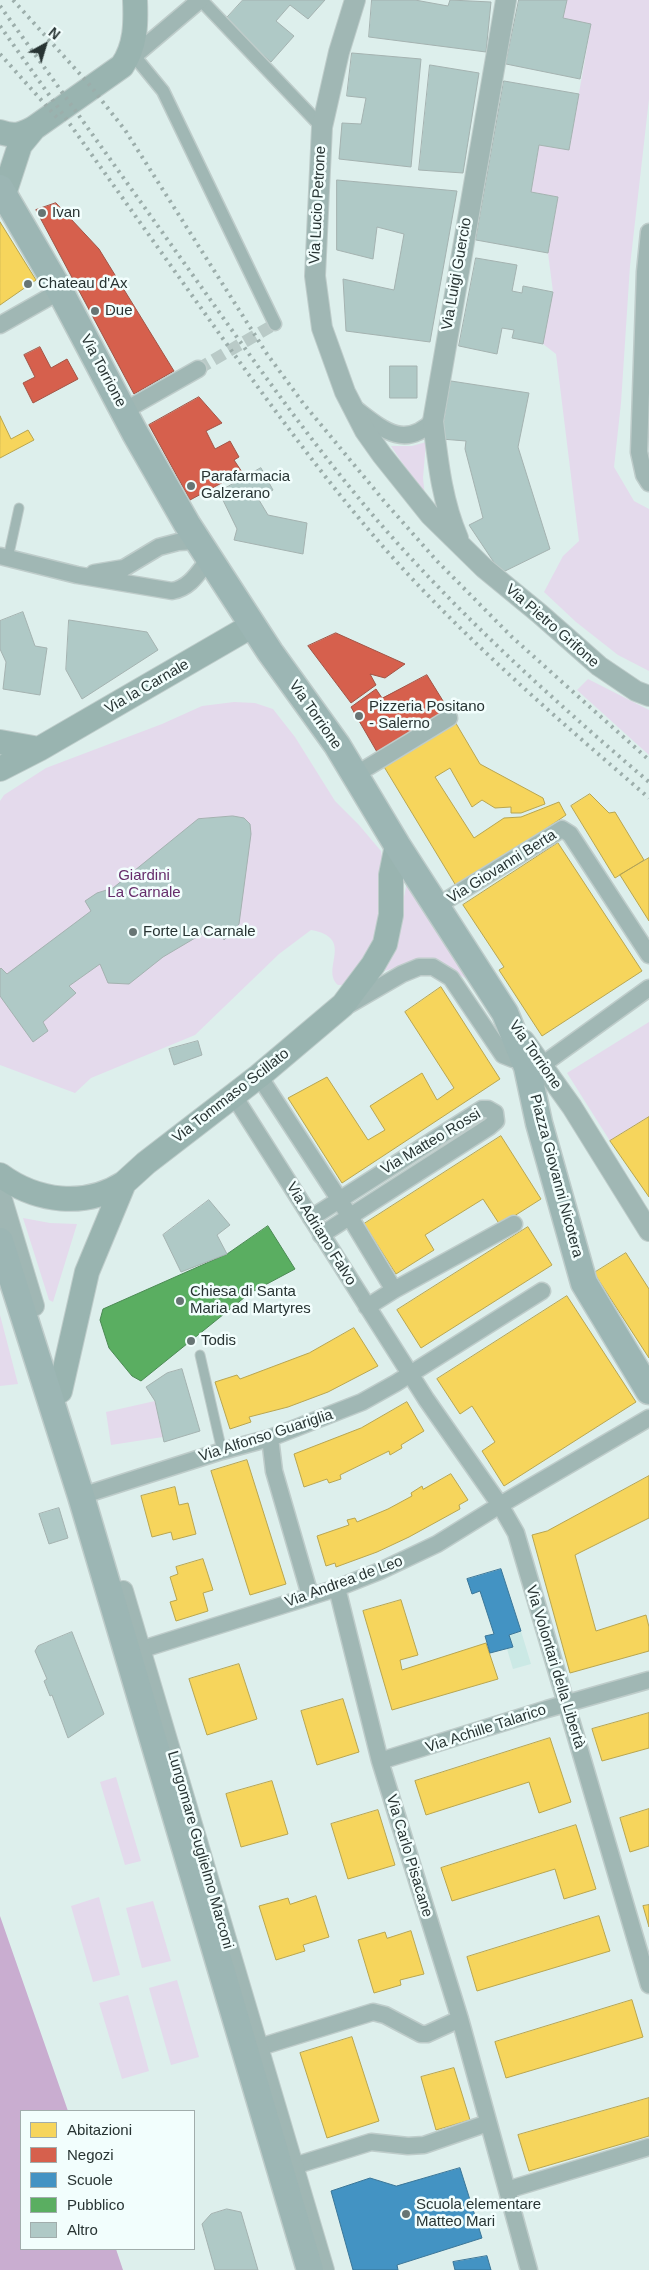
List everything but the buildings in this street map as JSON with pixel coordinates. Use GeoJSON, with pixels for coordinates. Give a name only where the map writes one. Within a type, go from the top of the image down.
{"type":"FeatureCollection","features":[{"type":"Feature","properties":{"kind":"main road"},"geometry":{"type":"LineString","coordinates":[[0,132],[18,136],[34,128],[126,61],[134,28],[135,0]]}},
{"type":"Feature","properties":{"kind":"main road"},"geometry":{"type":"LineString","coordinates":[[2,191],[18,150],[34,128]]}},
{"type":"Feature","properties":{"kind":"main road","name":"Via Torrione"},"geometry":{"type":"LineString","coordinates":[[2,191],[60,291],[124,411],[203,550],[337,745],[397,845],[438,906],[505,1013]]}},
{"type":"Feature","properties":{"kind":"main road","name":"Via la Carnale"},"geometry":{"type":"LineString","coordinates":[[0,769],[39,749],[253,625]]}},
{"type":"Feature","properties":{"kind":"main road"},"geometry":{"type":"LineString","coordinates":[[0,742],[39,749]]}},
{"type":"Feature","properties":{"kind":"main road","name":"Via Tommaso Scillato"},"geometry":{"type":"LineString","coordinates":[[0,1175],[21,1188],[47,1197],[71,1200],[101,1196],[124,1183],[146,1163],[259,1076],[338,1010],[373,965],[385,944],[391,915],[391,875],[397,845]]}},
{"type":"Feature","properties":{"kind":"main road","name":"Piazza Giovanni Nicotera"},"geometry":{"type":"LineString","coordinates":[[505,1013],[533,1062],[539,1123],[584,1283],[649,1391]]}},
{"type":"Feature","properties":{"kind":"main road","name":"Via Tommaso Scillato"},"geometry":{"type":"LineString","coordinates":[[60,1391],[87,1272],[124,1183]]}},
{"type":"Feature","properties":{"kind":"main road","name":"Lungomare Guglielmo Marconi"},"geometry":{"type":"LineString","coordinates":[[0,1241],[68,1433],[87,1494],[286,2168],[310,2270]]}},
{"type":"Feature","properties":{"kind":"street"},"geometry":{"type":"LineString","coordinates":[[275,324],[163,91],[126,61],[200,0],[322,127]]}},
{"type":"Feature","properties":{"kind":"street","name":"Via Lucio Petrone"},"geometry":{"type":"LineString","coordinates":[[355,0],[339,52],[322,127],[315,276],[322,328],[342,384],[365,432],[387,463],[430,515],[462,546]]}},
{"type":"Feature","properties":{"kind":"street","name":"Via Luigi Guercio"},"geometry":{"type":"LineString","coordinates":[[462,546],[450,519],[440,481],[433,421],[476,160],[506,0]]}},
{"type":"Feature","properties":{"kind":"street"},"geometry":{"type":"LineString","coordinates":[[649,232],[645,272],[645,376],[640,420],[640,452],[644,475],[649,482]]}},
{"type":"Feature","properties":{"kind":"street"},"geometry":{"type":"LineString","coordinates":[[0,325],[60,291]]}},
{"type":"Feature","properties":{"kind":"street"},"geometry":{"type":"LineString","coordinates":[[124,411],[198,370]]}},
{"type":"Feature","properties":{"kind":"street","name":"Via Lucio Petrone"},"geometry":{"type":"LineString","coordinates":[[353,407],[385,430],[400,436],[412,436],[422,432],[433,421]]}},
{"type":"Feature","properties":{"kind":"street"},"geometry":{"type":"LineString","coordinates":[[4,557],[77,575],[172,591],[182,589],[191,582],[203,550],[178,542],[159,547],[124,568],[77,575]]}},
{"type":"Feature","properties":{"kind":"street","name":"Via Pietro Grifone"},"geometry":{"type":"LineString","coordinates":[[462,546],[599,666],[636,691],[649,696]]}},
{"type":"Feature","properties":{"kind":"street"},"geometry":{"type":"LineString","coordinates":[[355,775],[449,718]]}},
{"type":"Feature","properties":{"kind":"street","name":"Via Giovanni Berta"},"geometry":{"type":"LineString","coordinates":[[438,906],[562,829],[570,834],[649,955]]}},
{"type":"Feature","properties":{"kind":"street","name":"Via Tommaso Scillato"},"geometry":{"type":"LineString","coordinates":[[338,1010],[402,974],[419,967],[433,967],[451,978],[504,1055],[513,1059],[533,1062]]}},
{"type":"Feature","properties":{"kind":"street"},"geometry":{"type":"LineString","coordinates":[[533,1062],[649,988]]}},
{"type":"Feature","properties":{"kind":"street","name":"Via Torrione"},"geometry":{"type":"LineString","coordinates":[[533,1062],[572,1107],[649,1231]]}},
{"type":"Feature","properties":{"kind":"street"},"geometry":{"type":"LineString","coordinates":[[259,1076],[350,1216],[394,1290]]}},
{"type":"Feature","properties":{"kind":"street","name":"Via Adriano Falvo"},"geometry":{"type":"LineString","coordinates":[[234,1096],[410,1372]]}},
{"type":"Feature","properties":{"kind":"street","name":"Via Matteo Rossi"},"geometry":{"type":"LineString","coordinates":[[311,1218],[482,1109],[488,1108],[495,1113],[496,1121],[490,1127],[321,1235]]}},
{"type":"Feature","properties":{"kind":"street"},"geometry":{"type":"LineString","coordinates":[[0,1193],[60,1391],[68,1433]]}},
{"type":"Feature","properties":{"kind":"street"},"geometry":{"type":"LineString","coordinates":[[367,1307],[394,1290],[514,1224]]}},
{"type":"Feature","properties":{"kind":"street","name":"Via Alfonso Guariglia"},"geometry":{"type":"LineString","coordinates":[[87,1494],[222,1451],[270,1438],[362,1402],[396,1383],[410,1372],[542,1291]]}},
{"type":"Feature","properties":{"kind":"street","name":"Via Volontari della Libertà"},"geometry":{"type":"LineString","coordinates":[[410,1372],[426,1400],[500,1505],[516,1534],[649,1985]]}},
{"type":"Feature","properties":{"kind":"street","name":"Via Andrea de Leo"},"geometry":{"type":"LineString","coordinates":[[134,1652],[337,1588],[380,1571],[437,1544],[649,1418]]}},
{"type":"Feature","properties":{"kind":"street"},"geometry":{"type":"LineString","coordinates":[[270,1438],[274,1471],[310,1595]]}},
{"type":"Feature","properties":{"kind":"street","name":"Via Carlo Pisacane"},"geometry":{"type":"LineString","coordinates":[[337,1588],[380,1761],[460,2019],[529,2270]]}},
{"type":"Feature","properties":{"kind":"street","name":"Via Achille Talarico"},"geometry":{"type":"LineString","coordinates":[[380,1761],[566,1703],[649,1680]]}},
{"type":"Feature","properties":{"kind":"street"},"geometry":{"type":"LineString","coordinates":[[251,2050],[373,2012],[385,2015],[421,2034],[427,2034],[460,2019]]}},
{"type":"Feature","properties":{"kind":"street"},"geometry":{"type":"LineString","coordinates":[[286,2168],[371,2142],[408,2146],[424,2145],[488,2123]]}},
{"type":"Feature","properties":{"kind":"street"},"geometry":{"type":"LineString","coordinates":[[507,2190],[649,2147]]}},
{"type":"Feature","properties":{"kind":"street","name":"Lungomare Guglielmo Marconi"},"geometry":{"type":"LineString","coordinates":[[286,2168],[324,2270]]}},
{"type":"Feature","properties":{"kind":"lane"},"geometry":{"type":"LineString","coordinates":[[4,557],[19,508]]}},
{"type":"Feature","properties":{"kind":"lane"},"geometry":{"type":"LineString","coordinates":[[200,1355],[222,1451]]}},
{"type":"Feature","properties":{"kind":"shaded area"},"geometry":{"type":"Polygon","coordinates":[[[521,1631],[531,1664],[513,1669],[507,1649],[513,1647],[509,1635],[521,1631]]]}},
{"type":"Feature","properties":{"kind":"shaded area"},"geometry":{"type":"Polygon","coordinates":[[[0,1916],[68,2110],[20,2110],[20,2250],[116,2250],[123,2270],[0,2270],[0,1916]]]}},
{"type":"Feature","properties":{"kind":"green space"},"geometry":{"type":"Polygon","coordinates":[[[567,0],[649,0],[649,99],[630,266],[621,403],[614,467],[634,501],[649,509],[649,671],[618,655],[576,622],[544,592],[563,556],[579,541],[556,354],[543,344],[553,292],[548,253],[558,197],[531,192],[539,145],[569,150],[591,25],[563,18],[567,0]]]}},
{"type":"Feature","properties":{"kind":"green space"},"geometry":{"type":"Polygon","coordinates":[[[426,442],[423,478],[425,497],[391,446],[412,446],[426,442]]]}},
{"type":"Feature","properties":{"kind":"green space"},"geometry":{"type":"Polygon","coordinates":[[[588,679],[649,710],[649,755],[577,690],[588,679]]]}},
{"type":"Feature","properties":{"kind":"green space","name":"Giardini La Carnale"},"geometry":{"type":"Polygon","coordinates":[[[234,702],[255,703],[273,709],[295,737],[335,801],[381,851],[385,875],[375,946],[345,985],[338,985],[333,971],[335,947],[332,940],[324,934],[311,930],[279,954],[195,1035],[91,1078],[75,1093],[0,1065],[0,801],[4,795],[46,768],[162,724],[202,706],[234,702]]]}},
{"type":"Feature","properties":{"kind":"green space"},"geometry":{"type":"Polygon","coordinates":[[[407,882],[475,985],[453,970],[419,961],[381,972],[398,927],[407,882]]]}},
{"type":"Feature","properties":{"kind":"green space"},"geometry":{"type":"Polygon","coordinates":[[[649,1022],[649,1117],[610,1141],[567,1073],[649,1022]]]}},
{"type":"Feature","properties":{"kind":"green space"},"geometry":{"type":"Polygon","coordinates":[[[23,1218],[50,1223],[77,1224],[53,1302],[49,1300],[23,1218]]]}},
{"type":"Feature","properties":{"kind":"green space"},"geometry":{"type":"Polygon","coordinates":[[[0,1315],[18,1384],[0,1386],[0,1315]]]}},
{"type":"Feature","properties":{"kind":"green space"},"geometry":{"type":"Polygon","coordinates":[[[155,1401],[163,1437],[111,1445],[106,1412],[155,1401]]]}},
{"type":"Feature","properties":{"kind":"green space"},"geometry":{"type":"Polygon","coordinates":[[[116,1777],[141,1861],[125,1865],[100,1782],[116,1777]]]}},
{"type":"Feature","properties":{"kind":"green space"},"geometry":{"type":"Polygon","coordinates":[[[99,1897],[120,1975],[93,1982],[71,1906],[99,1897]]]}},
{"type":"Feature","properties":{"kind":"green space"},"geometry":{"type":"Polygon","coordinates":[[[153,1901],[171,1961],[142,1968],[126,1908],[153,1901]]]}},
{"type":"Feature","properties":{"kind":"green space"},"geometry":{"type":"Polygon","coordinates":[[[177,1980],[199,2057],[171,2065],[149,1988],[177,1980]]]}},
{"type":"Feature","properties":{"kind":"green space"},"geometry":{"type":"Polygon","coordinates":[[[128,1995],[149,2071],[122,2079],[99,2003],[128,1995]]]}},
{"type":"Feature","properties":{"kind":"tunnel"},"geometry":{"type":"LineString","coordinates":[[198,369],[275,324]]}},
{"type":"Feature","properties":{"kind":"railway"},"geometry":{"type":"LineString","coordinates":[[13,0],[88,83],[125,130],[267,354],[303,403],[384,501],[437,561],[512,637],[649,760]]}},
{"type":"Feature","properties":{"kind":"railway"},"geometry":{"type":"LineString","coordinates":[[0,6],[265,377],[331,464],[377,520],[441,590],[508,656],[649,782]]}},
{"type":"Feature","properties":{"kind":"railway"},"geometry":{"type":"LineString","coordinates":[[0,26],[254,382],[324,475],[373,535],[471,639],[541,704],[649,798]]}},
{"type":"Feature","properties":{"kind":"railway"},"geometry":{"type":"LineString","coordinates":[[0,54],[60,121]]}},
{"type":"Feature","properties":{"kind":"place","name":"Ivan"},"geometry":{"type":"Point","coordinates":[42,213]}},
{"type":"Feature","properties":{"kind":"place","name":"Chateau d'Ax"},"geometry":{"type":"Point","coordinates":[28,284]}},
{"type":"Feature","properties":{"kind":"place","name":"Due"},"geometry":{"type":"Point","coordinates":[95,311]}},
{"type":"Feature","properties":{"kind":"place","name":"Parafarmacia Galzerano"},"geometry":{"type":"Point","coordinates":[191,486]}},
{"type":"Feature","properties":{"kind":"place","name":"Pizzeria Positano - Salerno"},"geometry":{"type":"Point","coordinates":[359,716]}},
{"type":"Feature","properties":{"kind":"place","name":"Forte La Carnale"},"geometry":{"type":"Point","coordinates":[133,932]}},
{"type":"Feature","properties":{"kind":"place","name":"Chiesa di Santa Maria ad Martyres"},"geometry":{"type":"Point","coordinates":[180,1301]}},
{"type":"Feature","properties":{"kind":"place","name":"Todis"},"geometry":{"type":"Point","coordinates":[191,1341]}},
{"type":"Feature","properties":{"kind":"place","name":"Scuola elementare Matteo Mari"},"geometry":{"type":"Point","coordinates":[406,2214]}}]}
